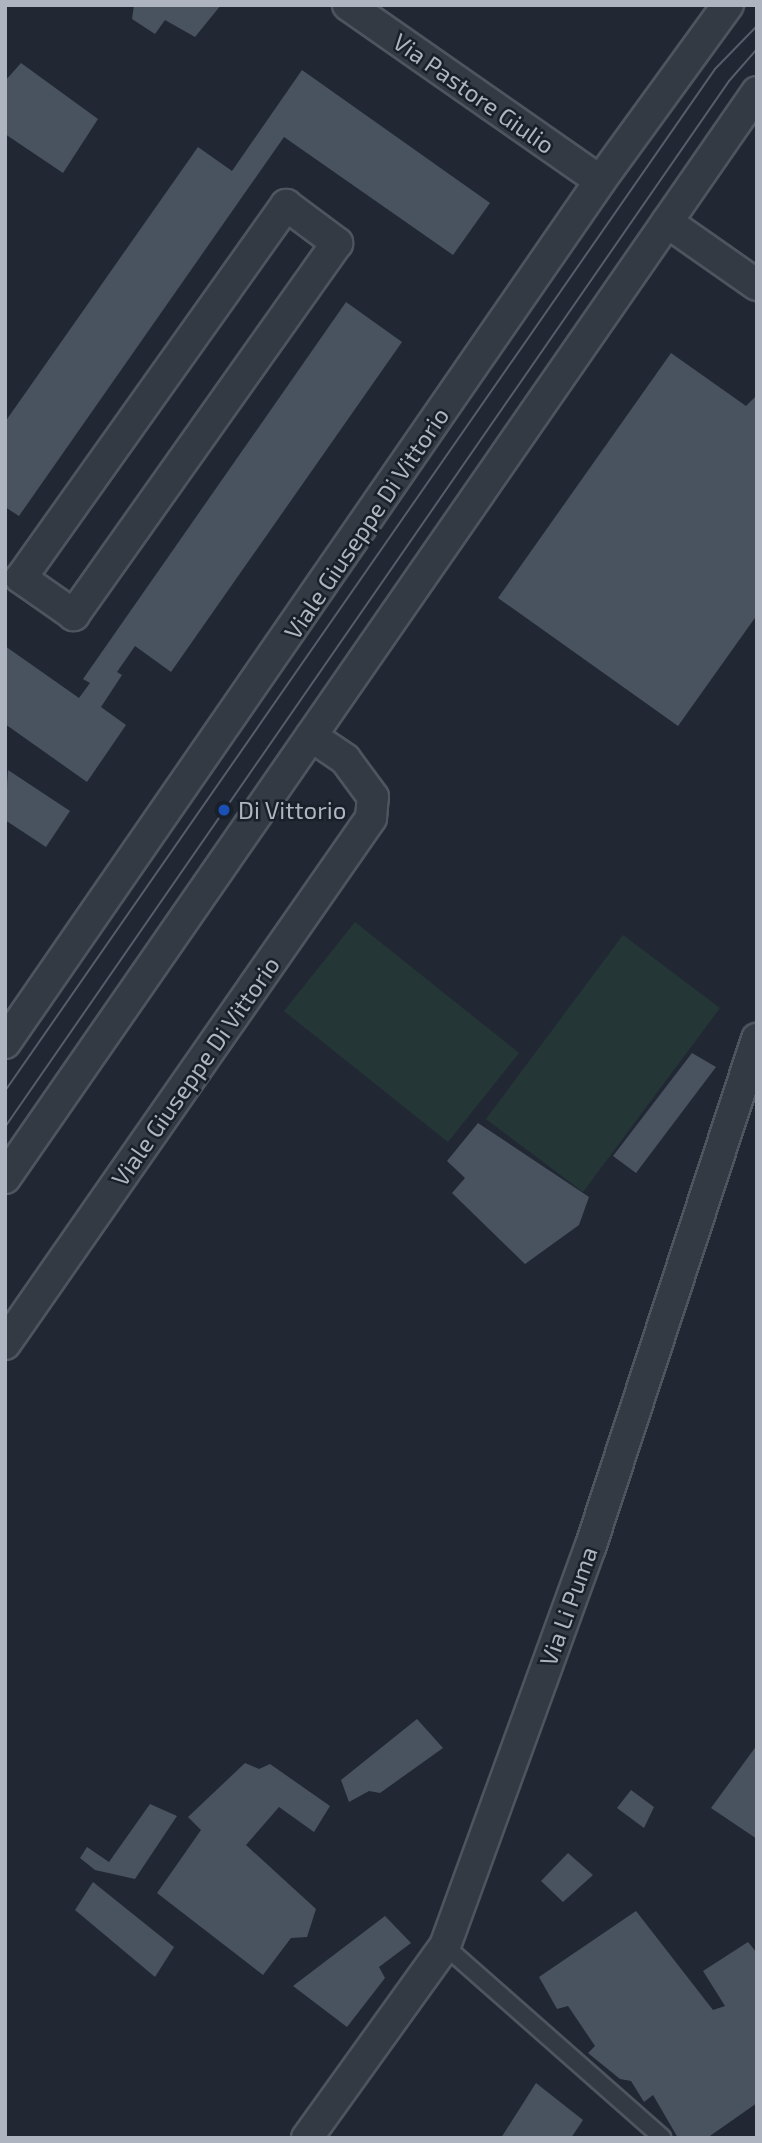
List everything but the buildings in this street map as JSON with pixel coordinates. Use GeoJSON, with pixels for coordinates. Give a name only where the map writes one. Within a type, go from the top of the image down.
{"type":"FeatureCollection","features":[{"type":"Feature","properties":{"kind":"street","name":"Via Pastore Giulio"},"geometry":{"type":"LineString","coordinates":[[348,5],[600,181]]}},
{"type":"Feature","properties":{"kind":"street","name":"Viale Giuseppe Di Vittorio"},"geometry":{"type":"LineString","coordinates":[[5,1043],[600,181],[728,5]]}},
{"type":"Feature","properties":{"kind":"street"},"geometry":{"type":"LineString","coordinates":[[5,1178],[757,92]]}},
{"type":"Feature","properties":{"kind":"street"},"geometry":{"type":"LineString","coordinates":[[286,205],[337,243],[74,615],[13,573],[286,205]]}},
{"type":"Feature","properties":{"kind":"street"},"geometry":{"type":"LineString","coordinates":[[667,222],[757,285]]}},
{"type":"Feature","properties":{"kind":"street","name":"Viale Giuseppe Di Vittorio"},"geometry":{"type":"LineString","coordinates":[[5,1344],[371,818],[373,797],[345,759],[312,736]]}},
{"type":"Feature","properties":{"kind":"street","name":"Via Li Puma"},"geometry":{"type":"LineString","coordinates":[[307,2138],[445,1946],[590,1548],[757,1039]]}},
{"type":"Feature","properties":{"kind":"lane"},"geometry":{"type":"LineString","coordinates":[[445,1946],[663,2138]]}},
{"type":"Feature","properties":{"kind":"shaded area"},"geometry":{"type":"Polygon","coordinates":[[[355,922],[519,1053],[448,1142],[284,1011],[355,922]]]}},
{"type":"Feature","properties":{"kind":"shaded area"},"geometry":{"type":"Polygon","coordinates":[[[623,935],[720,1008],[583,1192],[486,1119],[623,935]]]}},
{"type":"Feature","properties":{"kind":"tram line"},"geometry":{"type":"LineString","coordinates":[[5,1091],[715,69],[757,26]]}},
{"type":"Feature","properties":{"kind":"tram line"},"geometry":{"type":"LineString","coordinates":[[5,1127],[729,81],[757,49]]}},
{"type":"Feature","properties":{"kind":"place","name":"Di Vittorio"},"geometry":{"type":"Point","coordinates":[224,810]}}]}
